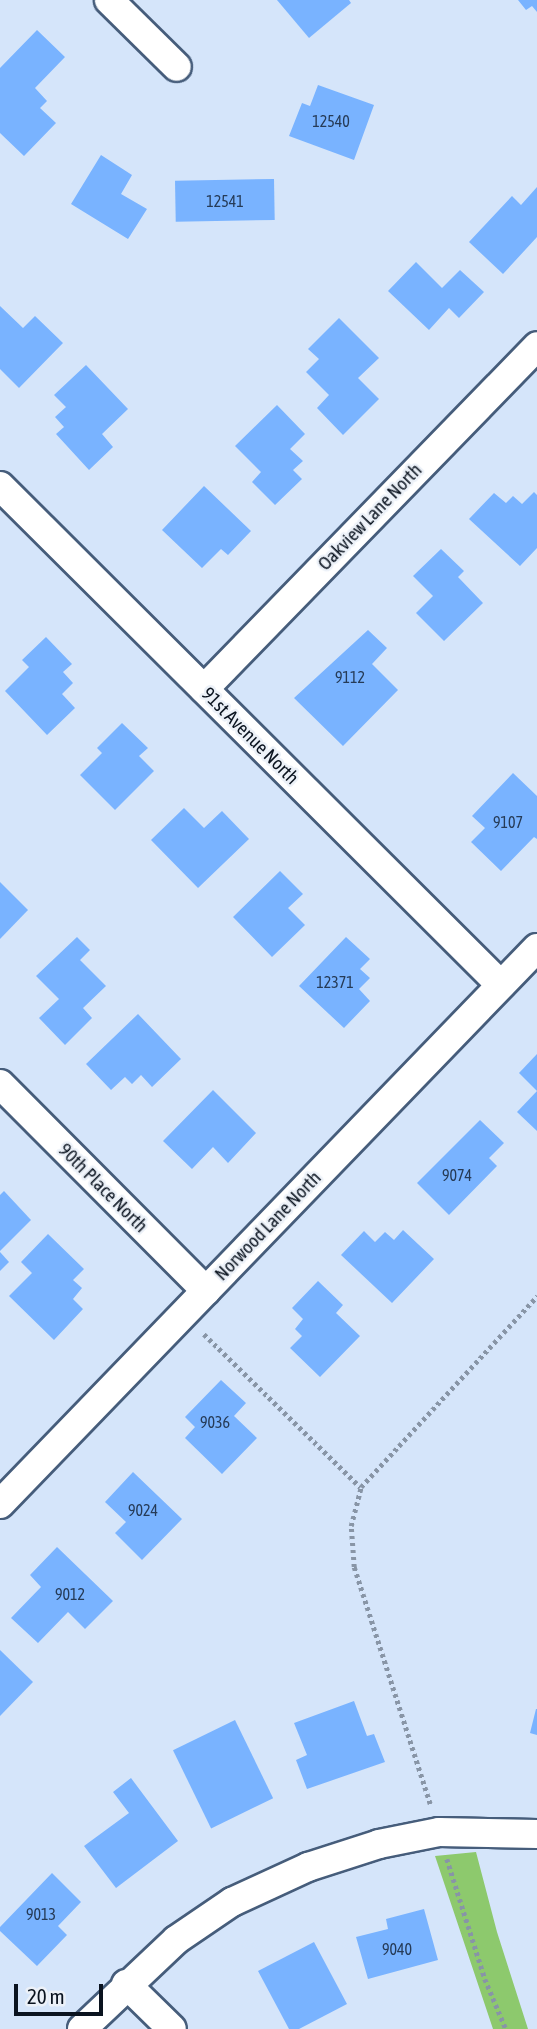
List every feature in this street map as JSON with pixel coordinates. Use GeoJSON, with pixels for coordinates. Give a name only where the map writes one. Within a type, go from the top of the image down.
{"type":"FeatureCollection","features":[{"type":"Feature","properties":{"kind":"street"},"geometry":{"type":"LineString","coordinates":[[109,0],[177,67]]}},
{"type":"Feature","properties":{"kind":"street","name":"Oakview Lane North"},"geometry":{"type":"LineString","coordinates":[[204,689],[537,346]]}},
{"type":"Feature","properties":{"kind":"street","name":"91st Avenue North"},"geometry":{"type":"LineString","coordinates":[[0,486],[501,985]]}},
{"type":"Feature","properties":{"kind":"street","name":"Norwood Lane North"},"geometry":{"type":"LineString","coordinates":[[0,1504],[537,948]]}},
{"type":"Feature","properties":{"kind":"street","name":"90th Place North"},"geometry":{"type":"LineString","coordinates":[[0,1084],[206,1291]]}},
{"type":"Feature","properties":{"kind":"street"},"geometry":{"type":"LineString","coordinates":[[82,2029],[126,1984],[176,1940],[232,1902],[308,1867],[379,1844],[439,1832],[537,1834]]}},
{"type":"Feature","properties":{"kind":"street"},"geometry":{"type":"LineString","coordinates":[[126,1984],[172,2029]]}},
{"type":"Feature","properties":{"kind":"path"},"geometry":{"type":"LineString","coordinates":[[506,2029],[485,1979],[354,1567],[351,1526],[360,1487],[537,1296]]}},
{"type":"Feature","properties":{"kind":"path"},"geometry":{"type":"LineString","coordinates":[[184,1313],[360,1487]]}},
{"type":"Feature","properties":{"kind":"green space"},"geometry":{"type":"Polygon","coordinates":[[[476,1852],[497,1932],[528,2029],[493,2029],[435,1856],[476,1852]]]}},
{"type":"Feature","properties":{"kind":"building"},"geometry":{"type":"Polygon","coordinates":[[[277,0],[349,0],[351,3],[309,38],[277,0]]]}},
{"type":"Feature","properties":{"kind":"building"},"geometry":{"type":"Polygon","coordinates":[[[518,0],[537,0],[537,12],[532,6],[526,10],[518,0]]]}},
{"type":"Feature","properties":{"kind":"building"},"geometry":{"type":"Polygon","coordinates":[[[37,30],[65,57],[35,88],[47,101],[40,108],[56,123],[24,156],[0,133],[0,68],[37,30]]]}},
{"type":"Feature","properties":{"kind":"building"},"geometry":{"type":"Polygon","coordinates":[[[318,85],[374,105],[354,160],[289,136],[302,103],[310,106],[318,85]]]}},
{"type":"Feature","properties":{"kind":"building"},"geometry":{"type":"Polygon","coordinates":[[[101,155],[132,175],[121,194],[147,209],[128,239],[71,204],[101,155]]]}},
{"type":"Feature","properties":{"kind":"building"},"geometry":{"type":"Polygon","coordinates":[[[274,179],[275,220],[176,222],[175,181],[274,179]]]}},
{"type":"Feature","properties":{"kind":"building"},"geometry":{"type":"Polygon","coordinates":[[[537,187],[537,237],[503,274],[469,242],[512,196],[521,205],[537,187]]]}},
{"type":"Feature","properties":{"kind":"building"},"geometry":{"type":"Polygon","coordinates":[[[416,262],[442,288],[460,270],[484,292],[459,318],[449,308],[429,330],[388,291],[416,262]]]}},
{"type":"Feature","properties":{"kind":"building"},"geometry":{"type":"Polygon","coordinates":[[[0,306],[23,328],[35,316],[63,343],[19,388],[0,369],[0,306]]]}},
{"type":"Feature","properties":{"kind":"building"},"geometry":{"type":"Polygon","coordinates":[[[339,318],[379,358],[358,378],[379,399],[343,435],[317,408],[329,395],[306,372],[319,359],[308,349],[339,318]]]}},
{"type":"Feature","properties":{"kind":"building"},"geometry":{"type":"Polygon","coordinates":[[[86,365],[128,409],[102,434],[113,447],[89,470],[56,434],[64,427],[55,417],[66,407],[54,395],[86,365]]]}},
{"type":"Feature","properties":{"kind":"building"},"geometry":{"type":"Polygon","coordinates":[[[277,405],[305,434],[290,449],[303,461],[293,470],[302,479],[275,505],[252,482],[261,472],[235,446],[277,405]]]}},
{"type":"Feature","properties":{"kind":"building"},"geometry":{"type":"Polygon","coordinates":[[[204,486],[251,531],[228,555],[221,549],[202,568],[162,530],[204,486]]]}},
{"type":"Feature","properties":{"kind":"building"},"geometry":{"type":"Polygon","coordinates":[[[534,492],[537,495],[537,548],[520,566],[469,519],[494,493],[506,503],[513,496],[522,504],[534,492]]]}},
{"type":"Feature","properties":{"kind":"building"},"geometry":{"type":"Polygon","coordinates":[[[441,549],[464,571],[458,577],[483,603],[444,641],[416,613],[433,596],[413,576],[441,549]]]}},
{"type":"Feature","properties":{"kind":"building"},"geometry":{"type":"Polygon","coordinates":[[[368,630],[387,648],[372,664],[398,690],[343,746],[294,698],[368,630]]]}},
{"type":"Feature","properties":{"kind":"building"},"geometry":{"type":"Polygon","coordinates":[[[46,637],[72,664],[63,672],[73,683],[62,694],[75,708],[47,735],[5,691],[29,667],[22,660],[46,637]]]}},
{"type":"Feature","properties":{"kind":"building"},"geometry":{"type":"Polygon","coordinates":[[[122,723],[148,748],[139,756],[154,771],[115,810],[80,775],[102,753],[97,748],[122,723]]]}},
{"type":"Feature","properties":{"kind":"building"},"geometry":{"type":"Polygon","coordinates":[[[513,773],[537,796],[537,839],[534,837],[501,871],[471,842],[485,828],[472,816],[513,773]]]}},
{"type":"Feature","properties":{"kind":"building"},"geometry":{"type":"Polygon","coordinates":[[[184,808],[204,828],[222,811],[249,839],[198,888],[151,840],[184,808]]]}},
{"type":"Feature","properties":{"kind":"building"},"geometry":{"type":"Polygon","coordinates":[[[280,871],[303,894],[288,908],[305,925],[272,957],[233,917],[280,871]]]}},
{"type":"Feature","properties":{"kind":"building"},"geometry":{"type":"Polygon","coordinates":[[[0,882],[28,910],[0,939],[0,882]]]}},
{"type":"Feature","properties":{"kind":"building"},"geometry":{"type":"Polygon","coordinates":[[[77,937],[90,950],[80,960],[106,986],[83,1008],[92,1018],[65,1045],[39,1018],[59,999],[36,976],[77,937]]]}},
{"type":"Feature","properties":{"kind":"building"},"geometry":{"type":"Polygon","coordinates":[[[346,937],[370,959],[360,969],[370,978],[359,989],[370,1001],[344,1028],[299,986],[346,937]]]}},
{"type":"Feature","properties":{"kind":"building"},"geometry":{"type":"Polygon","coordinates":[[[138,1014],[181,1059],[152,1087],[141,1075],[132,1084],[125,1077],[111,1090],[86,1064],[138,1014]]]}},
{"type":"Feature","properties":{"kind":"building"},"geometry":{"type":"Polygon","coordinates":[[[537,1054],[537,1091],[519,1073],[537,1054]]]}},
{"type":"Feature","properties":{"kind":"building"},"geometry":{"type":"Polygon","coordinates":[[[213,1090],[256,1133],[228,1163],[213,1147],[192,1169],[163,1141],[213,1090]]]}},
{"type":"Feature","properties":{"kind":"building"},"geometry":{"type":"Polygon","coordinates":[[[537,1091],[537,1131],[517,1112],[537,1091]]]}},
{"type":"Feature","properties":{"kind":"building"},"geometry":{"type":"Polygon","coordinates":[[[480,1120],[504,1143],[489,1158],[497,1166],[449,1215],[417,1183],[480,1120]]]}},
{"type":"Feature","properties":{"kind":"building"},"geometry":{"type":"Polygon","coordinates":[[[4,1191],[31,1220],[0,1251],[0,1195],[4,1191]]]}},
{"type":"Feature","properties":{"kind":"building"},"geometry":{"type":"Polygon","coordinates":[[[403,1230],[434,1259],[392,1303],[341,1255],[364,1231],[375,1242],[385,1232],[394,1240],[403,1230]]]}},
{"type":"Feature","properties":{"kind":"building"},"geometry":{"type":"Polygon","coordinates":[[[48,1234],[84,1269],[73,1280],[82,1288],[73,1299],[83,1309],[54,1340],[9,1296],[32,1273],[21,1262],[48,1234]]]}},
{"type":"Feature","properties":{"kind":"building"},"geometry":{"type":"Polygon","coordinates":[[[0,1252],[9,1262],[0,1271],[0,1252]]]}},
{"type":"Feature","properties":{"kind":"building"},"geometry":{"type":"Polygon","coordinates":[[[318,1281],[343,1305],[336,1313],[360,1336],[320,1377],[290,1348],[302,1336],[295,1329],[303,1319],[292,1308],[318,1281]]]}},
{"type":"Feature","properties":{"kind":"building"},"geometry":{"type":"Polygon","coordinates":[[[221,1380],[246,1403],[234,1416],[257,1438],[222,1474],[185,1438],[195,1427],[185,1417],[221,1380]]]}},
{"type":"Feature","properties":{"kind":"building"},"geometry":{"type":"Polygon","coordinates":[[[133,1472],[182,1519],[142,1560],[115,1533],[126,1522],[105,1502],[133,1472]]]}},
{"type":"Feature","properties":{"kind":"building"},"geometry":{"type":"Polygon","coordinates":[[[57,1547],[113,1601],[85,1629],[68,1612],[38,1643],[11,1618],[41,1587],[30,1575],[57,1547]]]}},
{"type":"Feature","properties":{"kind":"building"},"geometry":{"type":"Polygon","coordinates":[[[0,1650],[33,1682],[0,1716],[0,1650]]]}},
{"type":"Feature","properties":{"kind":"building"},"geometry":{"type":"Polygon","coordinates":[[[354,1701],[367,1736],[374,1734],[385,1762],[307,1789],[296,1760],[307,1755],[294,1723],[354,1701]]]}},
{"type":"Feature","properties":{"kind":"building"},"geometry":{"type":"Polygon","coordinates":[[[537,1709],[537,1735],[530,1733],[537,1709]]]}},
{"type":"Feature","properties":{"kind":"building"},"geometry":{"type":"Polygon","coordinates":[[[235,1720],[273,1798],[211,1828],[173,1750],[235,1720]]]}},
{"type":"Feature","properties":{"kind":"building"},"geometry":{"type":"Polygon","coordinates":[[[131,1778],[178,1841],[116,1888],[84,1846],[129,1813],[113,1792],[131,1778]]]}},
{"type":"Feature","properties":{"kind":"building"},"geometry":{"type":"Polygon","coordinates":[[[52,1873],[81,1902],[58,1926],[67,1935],[37,1966],[0,1931],[0,1927],[52,1873]]]}},
{"type":"Feature","properties":{"kind":"building"},"geometry":{"type":"Polygon","coordinates":[[[424,1909],[438,1960],[368,1979],[356,1937],[388,1929],[386,1919],[424,1909]]]}},
{"type":"Feature","properties":{"kind":"building"},"geometry":{"type":"Polygon","coordinates":[[[314,1942],[347,2004],[299,2029],[289,2029],[258,1971],[314,1942]]]}}]}
